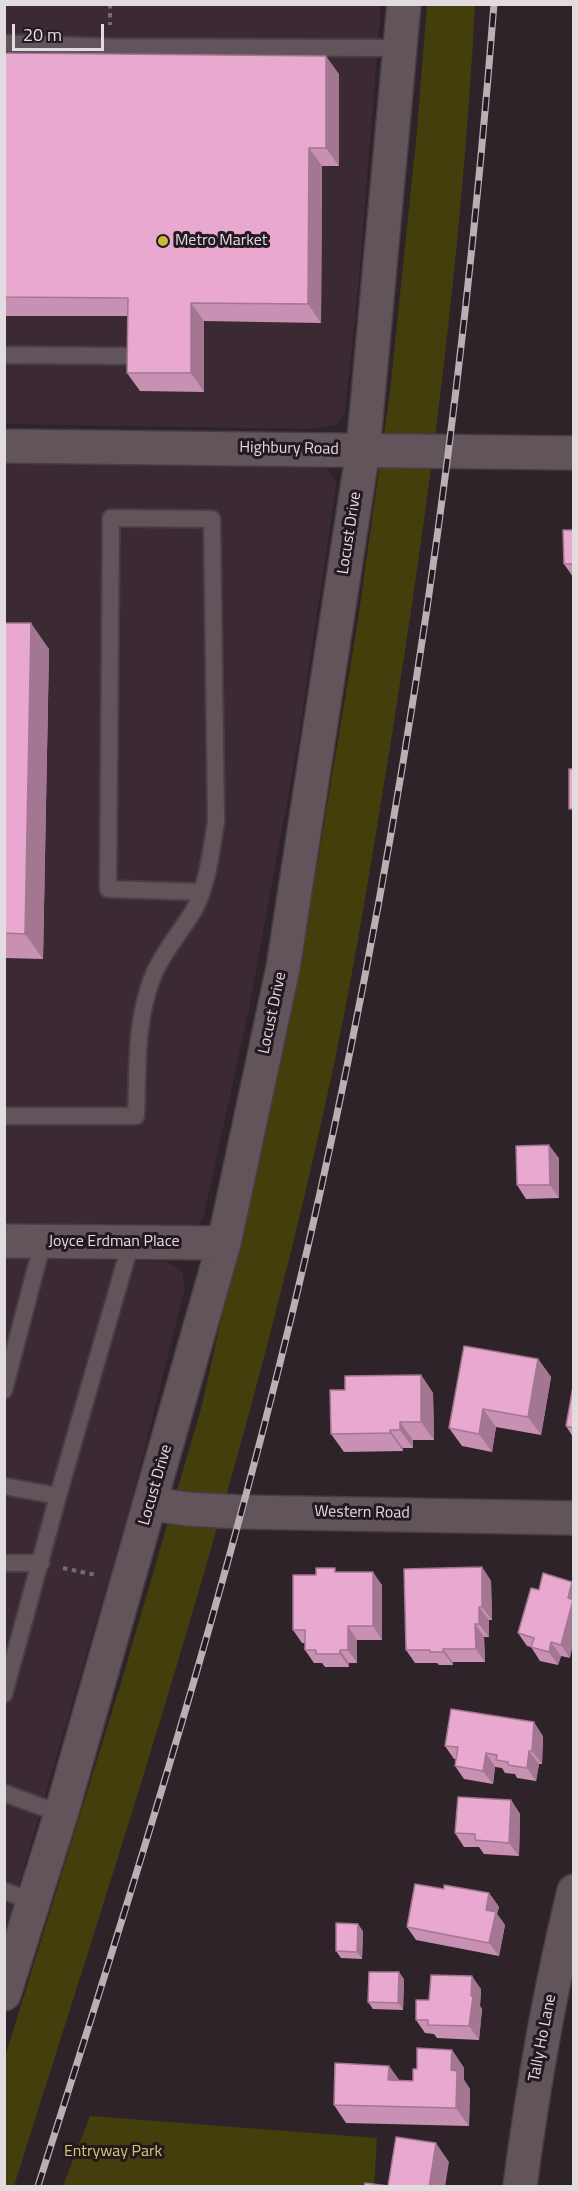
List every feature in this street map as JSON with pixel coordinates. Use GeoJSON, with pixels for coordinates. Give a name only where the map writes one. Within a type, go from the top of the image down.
{"type":"FeatureCollection","features":[{"type":"Feature","properties":{"kind":"street","name":"Locust Drive"},"geometry":{"type":"LineString","coordinates":[[4,1994],[61,1814],[224,1243],[283,968],[363,450],[404,4]]}},
{"type":"Feature","properties":{"kind":"street","name":"Highbury Road"},"geometry":{"type":"LineString","coordinates":[[4,446],[573,453]]}},
{"type":"Feature","properties":{"kind":"street","name":"Joyce Erdman Place"},"geometry":{"type":"LineString","coordinates":[[4,1241],[224,1243]]}},
{"type":"Feature","properties":{"kind":"street","name":"Western Road"},"geometry":{"type":"LineString","coordinates":[[151,1504],[241,1512],[573,1518]]}},
{"type":"Feature","properties":{"kind":"street","name":"Tally Ho Lane"},"geometry":{"type":"LineString","coordinates":[[520,2187],[534,2087],[573,1891]]}},
{"type":"Feature","properties":{"kind":"lane"},"geometry":{"type":"LineString","coordinates":[[4,43],[110,47],[401,48]]}},
{"type":"Feature","properties":{"kind":"lane"},"geometry":{"type":"LineString","coordinates":[[4,355],[124,356]]}},
{"type":"Feature","properties":{"kind":"lane"},"geometry":{"type":"LineString","coordinates":[[4,1116],[136,1116],[143,1006],[153,974],[195,908],[201,892],[216,822],[212,519],[111,518],[108,889],[201,892]]}},
{"type":"Feature","properties":{"kind":"lane"},"geometry":{"type":"LineString","coordinates":[[4,1390],[44,1241]]}},
{"type":"Feature","properties":{"kind":"lane"},"geometry":{"type":"LineString","coordinates":[[4,1694],[131,1242]]}},
{"type":"Feature","properties":{"kind":"lane"},"geometry":{"type":"LineString","coordinates":[[4,1486],[58,1496]]}},
{"type":"Feature","properties":{"kind":"lane"},"geometry":{"type":"LineString","coordinates":[[4,1563],[41,1563]]}},
{"type":"Feature","properties":{"kind":"lane"},"geometry":{"type":"LineString","coordinates":[[4,1793],[61,1814]]}},
{"type":"Feature","properties":{"kind":"lane"},"geometry":{"type":"LineString","coordinates":[[4,1891],[35,1902]]}},
{"type":"Feature","properties":{"kind":"path"},"geometry":{"type":"LineString","coordinates":[[41,1563],[108,1578]]}},
{"type":"Feature","properties":{"kind":"shaded area"},"geometry":{"type":"Polygon","coordinates":[[[5,5],[381,5],[358,290],[345,411],[338,424],[311,429],[5,424],[5,5]]]}},
{"type":"Feature","properties":{"kind":"shaded area"},"geometry":{"type":"Polygon","coordinates":[[[5,461],[314,466],[326,468],[335,479],[336,486],[298,742],[249,1008],[204,1215],[198,1224],[187,1229],[5,1228],[5,461]]]}},
{"type":"Feature","properties":{"kind":"shaded area"},"geometry":{"type":"Polygon","coordinates":[[[5,1258],[167,1262],[182,1271],[185,1287],[131,1503],[5,1932],[5,1258]]]}},
{"type":"Feature","properties":{"kind":"green space"},"geometry":{"type":"Polygon","coordinates":[[[427,5],[475,5],[462,190],[443,374],[419,558],[376,833],[344,1016],[293,1243],[221,1515],[182,1650],[14,2186],[5,2186],[5,2057],[124,1673],[202,1405],[302,956],[358,620],[390,391],[416,141],[427,5]]]}},
{"type":"Feature","properties":{"kind":"green space","name":"Entryway Park"},"geometry":{"type":"Polygon","coordinates":[[[90,2116],[377,2138],[374,2186],[63,2186],[90,2116]]]}},
{"type":"Feature","properties":{"kind":"building","name":"Metro Market"},"geometry":{"type":"Polygon","coordinates":[[[4,53],[326,56],[326,148],[309,148],[308,304],[191,303],[191,373],[127,373],[128,298],[4,297],[4,53]]]}},
{"type":"Feature","properties":{"kind":"building"},"geometry":{"type":"Polygon","coordinates":[[[563,530],[573,530],[573,564],[564,564],[563,530]]]}},
{"type":"Feature","properties":{"kind":"building"},"geometry":{"type":"Polygon","coordinates":[[[4,623],[31,623],[25,934],[4,933],[4,623]]]}},
{"type":"Feature","properties":{"kind":"building"},"geometry":{"type":"Polygon","coordinates":[[[569,769],[573,769],[573,809],[569,809],[569,769]]]}},
{"type":"Feature","properties":{"kind":"building"},"geometry":{"type":"Polygon","coordinates":[[[549,1145],[550,1185],[517,1185],[516,1146],[549,1145]]]}},
{"type":"Feature","properties":{"kind":"building"},"geometry":{"type":"Polygon","coordinates":[[[464,1346],[538,1359],[528,1417],[483,1409],[479,1434],[449,1428],[464,1346]]]}},
{"type":"Feature","properties":{"kind":"building"},"geometry":{"type":"Polygon","coordinates":[[[421,1375],[421,1422],[400,1422],[400,1430],[390,1430],[390,1433],[331,1434],[330,1390],[345,1390],[345,1376],[421,1375]]]}},
{"type":"Feature","properties":{"kind":"building"},"geometry":{"type":"Polygon","coordinates":[[[573,1387],[573,1428],[566,1426],[573,1387]]]}},
{"type":"Feature","properties":{"kind":"building"},"geometry":{"type":"Polygon","coordinates":[[[482,1567],[482,1607],[479,1607],[479,1624],[475,1624],[476,1649],[443,1649],[443,1652],[406,1650],[404,1569],[482,1567]]]}},
{"type":"Feature","properties":{"kind":"building"},"geometry":{"type":"Polygon","coordinates":[[[316,1568],[335,1568],[335,1572],[373,1572],[373,1626],[348,1626],[348,1650],[340,1650],[340,1654],[316,1654],[316,1650],[305,1650],[305,1630],[293,1630],[293,1575],[316,1575],[316,1568]]]}},
{"type":"Feature","properties":{"kind":"building"},"geometry":{"type":"Polygon","coordinates":[[[543,1573],[572,1582],[568,1598],[573,1600],[561,1645],[551,1642],[549,1652],[531,1647],[534,1638],[518,1633],[531,1588],[539,1590],[543,1573]]]}},
{"type":"Feature","properties":{"kind":"building"},"geometry":{"type":"Polygon","coordinates":[[[451,1709],[534,1722],[532,1751],[529,1751],[527,1768],[508,1765],[508,1762],[496,1760],[497,1755],[486,1753],[483,1771],[455,1766],[458,1747],[445,1746],[451,1709]]]}},
{"type":"Feature","properties":{"kind":"building"},"geometry":{"type":"Polygon","coordinates":[[[458,1797],[511,1800],[509,1843],[475,1840],[475,1834],[455,1833],[458,1797]]]}},
{"type":"Feature","properties":{"kind":"building"},"geometry":{"type":"Polygon","coordinates":[[[415,1884],[444,1889],[444,1885],[489,1893],[486,1910],[496,1912],[489,1943],[407,1927],[415,1884]]]}},
{"type":"Feature","properties":{"kind":"building"},"geometry":{"type":"Polygon","coordinates":[[[336,1923],[358,1924],[357,1952],[336,1951],[336,1923]]]}},
{"type":"Feature","properties":{"kind":"building"},"geometry":{"type":"Polygon","coordinates":[[[369,1972],[399,1972],[398,2003],[368,2002],[369,1972]]]}},
{"type":"Feature","properties":{"kind":"building"},"geometry":{"type":"Polygon","coordinates":[[[431,1975],[472,1976],[471,1996],[473,1996],[469,2026],[428,2025],[428,2020],[416,2020],[416,2000],[429,2000],[431,1975]]]}},
{"type":"Feature","properties":{"kind":"building"},"geometry":{"type":"Polygon","coordinates":[[[417,2048],[452,2050],[451,2070],[457,2071],[456,2108],[334,2105],[335,2063],[389,2066],[388,2080],[413,2081],[413,2069],[417,2069],[417,2048]]]}},
{"type":"Feature","properties":{"kind":"building"},"geometry":{"type":"Polygon","coordinates":[[[396,2137],[436,2143],[429,2187],[364,2187],[365,2183],[388,2186],[396,2137]]]}},
{"type":"Feature","properties":{"kind":"railway"},"geometry":{"type":"LineString","coordinates":[[38,2186],[154,1816],[226,1568],[291,1319],[351,1046],[380,898],[428,602],[466,303],[494,4]]}},
{"type":"Feature","properties":{"kind":"place","name":"Metro Market"},"geometry":{"type":"Point","coordinates":[163,241]}}]}
